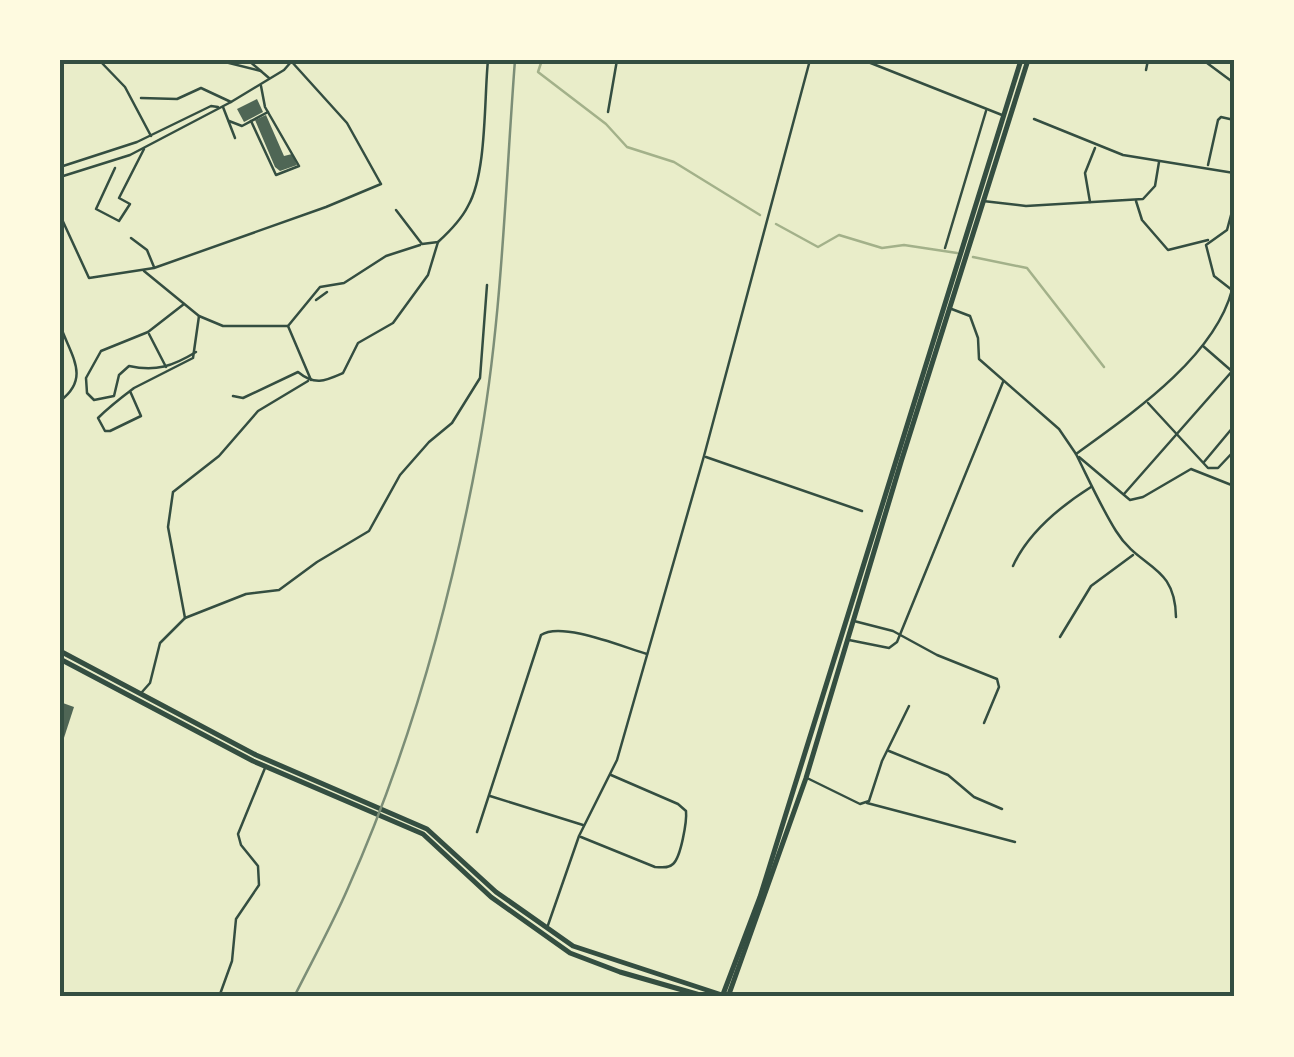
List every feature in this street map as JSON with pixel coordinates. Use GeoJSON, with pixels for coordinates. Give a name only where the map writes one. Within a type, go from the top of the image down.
{"type":"FeatureCollection","features":[{"type":"Feature","properties":{"kind":"main road"},"geometry":{"type":"LineString","coordinates":[[792,808],[806,778],[860,574],[947,308],[976,199],[1025,60]]}},
{"type":"Feature","properties":{"kind":"main road"},"geometry":{"type":"LineString","coordinates":[[965,249],[1012,118],[1025,60]]}},
{"type":"Feature","properties":{"kind":"main road"},"geometry":{"type":"LineString","coordinates":[[544,932],[602,958],[725,996],[792,808],[844,639],[854,620],[909,424]]}},
{"type":"Feature","properties":{"kind":"main road"},"geometry":{"type":"LineString","coordinates":[[860,574],[868,576]]}},
{"type":"Feature","properties":{"kind":"main road"},"geometry":{"type":"LineString","coordinates":[[60,651],[266,766],[427,829],[570,953],[707,997]]}},
{"type":"Feature","properties":{"kind":"main road"},"geometry":{"type":"LineString","coordinates":[[60,658],[372,809]]}},
{"type":"Feature","properties":{"kind":"street"},"geometry":{"type":"LineString","coordinates":[[99,60],[125,87],[151,136]]}},
{"type":"Feature","properties":{"kind":"street"},"geometry":{"type":"LineString","coordinates":[[217,60],[261,71]]}},
{"type":"Feature","properties":{"kind":"street"},"geometry":{"type":"LineString","coordinates":[[248,60],[270,79]]}},
{"type":"Feature","properties":{"kind":"street"},"geometry":{"type":"LineString","coordinates":[[233,396],[243,398],[298,372],[321,383],[343,373],[358,344],[392,323],[428,275],[438,242],[468,206],[476,187],[488,60]]}},
{"type":"Feature","properties":{"kind":"street"},"geometry":{"type":"LineString","coordinates":[[608,112],[617,60]]}},
{"type":"Feature","properties":{"kind":"street"},"geometry":{"type":"LineString","coordinates":[[544,932],[579,836],[618,760],[810,60]]}},
{"type":"Feature","properties":{"kind":"street"},"geometry":{"type":"LineString","coordinates":[[863,60],[1012,118]]}},
{"type":"Feature","properties":{"kind":"street"},"geometry":{"type":"LineString","coordinates":[[1146,70],[1148,60]]}},
{"type":"Feature","properties":{"kind":"street"},"geometry":{"type":"LineString","coordinates":[[1206,61],[1234,83]]}},
{"type":"Feature","properties":{"kind":"street"},"geometry":{"type":"LineString","coordinates":[[60,177],[144,148],[261,86],[291,62],[347,123],[381,184],[144,272],[89,278],[60,215]]}},
{"type":"Feature","properties":{"kind":"street"},"geometry":{"type":"LineString","coordinates":[[251,121],[276,175],[296,169],[299,164],[293,151],[285,146],[261,86]]}},
{"type":"Feature","properties":{"kind":"street"},"geometry":{"type":"LineString","coordinates":[[142,98],[177,99],[201,88],[231,102]]}},
{"type":"Feature","properties":{"kind":"street"},"geometry":{"type":"LineString","coordinates":[[60,168],[151,136],[211,106],[221,106]]}},
{"type":"Feature","properties":{"kind":"street"},"geometry":{"type":"LineString","coordinates":[[221,106],[235,138]]}},
{"type":"Feature","properties":{"kind":"street"},"geometry":{"type":"LineString","coordinates":[[945,248],[987,109]]}},
{"type":"Feature","properties":{"kind":"street"},"geometry":{"type":"LineString","coordinates":[[228,122],[240,126],[269,111]]}},
{"type":"Feature","properties":{"kind":"street"},"geometry":{"type":"LineString","coordinates":[[1034,119],[1096,146],[1159,162],[1234,172]]}},
{"type":"Feature","properties":{"kind":"street"},"geometry":{"type":"LineString","coordinates":[[1208,167],[1218,120],[1234,120]]}},
{"type":"Feature","properties":{"kind":"street"},"geometry":{"type":"LineString","coordinates":[[1090,203],[1086,168],[1096,146]]}},
{"type":"Feature","properties":{"kind":"street"},"geometry":{"type":"LineString","coordinates":[[115,168],[96,210],[120,222],[130,204],[119,198],[144,148]]}},
{"type":"Feature","properties":{"kind":"street"},"geometry":{"type":"LineString","coordinates":[[976,199],[1026,206],[1136,201],[1152,193],[1159,162]]}},
{"type":"Feature","properties":{"kind":"street"},"geometry":{"type":"LineString","coordinates":[[1136,201],[1142,220],[1168,250],[1210,240],[1227,230],[1234,204]]}},
{"type":"Feature","properties":{"kind":"street"},"geometry":{"type":"LineString","coordinates":[[396,210],[422,244]]}},
{"type":"Feature","properties":{"kind":"street"},"geometry":{"type":"LineString","coordinates":[[60,234],[64,226]]}},
{"type":"Feature","properties":{"kind":"street"},"geometry":{"type":"LineString","coordinates":[[132,238],[147,250],[154,268]]}},
{"type":"Feature","properties":{"kind":"street"},"geometry":{"type":"LineString","coordinates":[[1077,456],[1147,402],[1202,345],[1227,310],[1233,290],[1214,276],[1206,246],[1210,240]]}},
{"type":"Feature","properties":{"kind":"street"},"geometry":{"type":"LineString","coordinates":[[288,326],[320,287],[344,283],[386,256],[438,242]]}},
{"type":"Feature","properties":{"kind":"street"},"geometry":{"type":"LineString","coordinates":[[144,272],[198,316],[223,326],[288,326]]}},
{"type":"Feature","properties":{"kind":"street"},"geometry":{"type":"LineString","coordinates":[[139,698],[150,683],[160,642],[186,618],[246,594],[279,590],[370,531],[400,476],[429,442],[452,423],[480,378],[486,285]]}},
{"type":"Feature","properties":{"kind":"street"},"geometry":{"type":"LineString","coordinates":[[316,300],[327,292]]}},
{"type":"Feature","properties":{"kind":"street"},"geometry":{"type":"LineString","coordinates":[[314,295],[318,306]]}},
{"type":"Feature","properties":{"kind":"street"},"geometry":{"type":"LineString","coordinates":[[184,304],[148,332],[100,351],[86,378],[90,398],[114,396],[119,376],[129,366],[148,370],[196,352]]}},
{"type":"Feature","properties":{"kind":"street"},"geometry":{"type":"LineString","coordinates":[[947,308],[970,316],[978,338],[978,359],[1059,430],[1077,456],[1116,532],[1134,555],[1164,576],[1175,594],[1176,617]]}},
{"type":"Feature","properties":{"kind":"street"},"geometry":{"type":"LineString","coordinates":[[1227,310],[1234,311]]}},
{"type":"Feature","properties":{"kind":"street"},"geometry":{"type":"LineString","coordinates":[[130,391],[141,416],[105,431],[100,416],[130,391],[189,362],[196,352],[198,316]]}},
{"type":"Feature","properties":{"kind":"street"},"geometry":{"type":"LineString","coordinates":[[60,326],[78,374],[77,386],[60,401]]}},
{"type":"Feature","properties":{"kind":"street"},"geometry":{"type":"LineString","coordinates":[[288,326],[310,381]]}},
{"type":"Feature","properties":{"kind":"street"},"geometry":{"type":"LineString","coordinates":[[148,332],[166,366]]}},
{"type":"Feature","properties":{"kind":"street"},"geometry":{"type":"LineString","coordinates":[[1123,495],[1234,371],[1202,345]]}},
{"type":"Feature","properties":{"kind":"street"},"geometry":{"type":"LineString","coordinates":[[186,618],[168,526],[174,492],[219,456],[258,411],[310,381]]}},
{"type":"Feature","properties":{"kind":"street"},"geometry":{"type":"LineString","coordinates":[[844,639],[889,648],[902,635],[967,464],[1004,381]]}},
{"type":"Feature","properties":{"kind":"street"},"geometry":{"type":"LineString","coordinates":[[1147,402],[1202,463],[1214,470],[1234,451]]}},
{"type":"Feature","properties":{"kind":"street"},"geometry":{"type":"LineString","coordinates":[[1202,463],[1234,426]]}},
{"type":"Feature","properties":{"kind":"street"},"geometry":{"type":"LineString","coordinates":[[704,456],[862,511]]}},
{"type":"Feature","properties":{"kind":"street"},"geometry":{"type":"LineString","coordinates":[[1077,456],[1123,495],[1135,500],[1191,469],[1234,486]]}},
{"type":"Feature","properties":{"kind":"street"},"geometry":{"type":"LineString","coordinates":[[1013,566],[1031,538],[1092,486]]}},
{"type":"Feature","properties":{"kind":"street"},"geometry":{"type":"LineString","coordinates":[[1060,637],[1091,586],[1134,555]]}},
{"type":"Feature","properties":{"kind":"street"},"geometry":{"type":"LineString","coordinates":[[854,620],[902,635],[938,655],[998,679],[999,686],[984,724]]}},
{"type":"Feature","properties":{"kind":"street"},"geometry":{"type":"LineString","coordinates":[[478,832],[541,635],[554,629],[569,631],[648,654]]}},
{"type":"Feature","properties":{"kind":"street"},"geometry":{"type":"LineString","coordinates":[[867,803],[909,706]]}},
{"type":"Feature","properties":{"kind":"street"},"geometry":{"type":"LineString","coordinates":[[888,750],[948,774],[974,797],[1002,809]]}},
{"type":"Feature","properties":{"kind":"street"},"geometry":{"type":"LineString","coordinates":[[220,997],[232,961],[236,919],[259,885],[258,866],[241,845],[238,834],[266,766]]}},
{"type":"Feature","properties":{"kind":"street"},"geometry":{"type":"LineString","coordinates":[[579,836],[655,867],[675,861],[687,824],[686,811],[610,775]]}},
{"type":"Feature","properties":{"kind":"street"},"geometry":{"type":"LineString","coordinates":[[806,778],[860,804],[1015,842]]}},
{"type":"Feature","properties":{"kind":"street"},"geometry":{"type":"LineString","coordinates":[[489,796],[584,825]]}},
{"type":"Feature","properties":{"kind":"building"},"geometry":{"type":"Polygon","coordinates":[[[257,99],[263,112],[244,122],[237,109],[257,99]]]}},
{"type":"Feature","properties":{"kind":"building"},"geometry":{"type":"Polygon","coordinates":[[[266,115],[284,156],[292,154],[297,165],[280,171],[275,167],[255,120],[266,115]]]}},
{"type":"Feature","properties":{"kind":"building"},"geometry":{"type":"Polygon","coordinates":[[[60,702],[74,707],[61,747],[60,746],[60,702]]]}},
{"type":"Feature","properties":{"kind":"waterway"},"geometry":{"type":"LineString","coordinates":[[542,60],[538,72],[606,124],[627,147],[674,162],[760,215]]}},
{"type":"Feature","properties":{"kind":"waterway"},"geometry":{"type":"LineString","coordinates":[[776,224],[818,247],[839,235],[882,248],[904,245],[957,253]]}},
{"type":"Feature","properties":{"kind":"waterway"},"geometry":{"type":"LineString","coordinates":[[973,257],[1027,268],[1104,367]]}},
{"type":"Feature","properties":{"kind":"railway"},"geometry":{"type":"LineString","coordinates":[[294,997],[342,902],[390,783],[426,674],[455,564],[478,453],[492,355],[515,60]]}}]}
